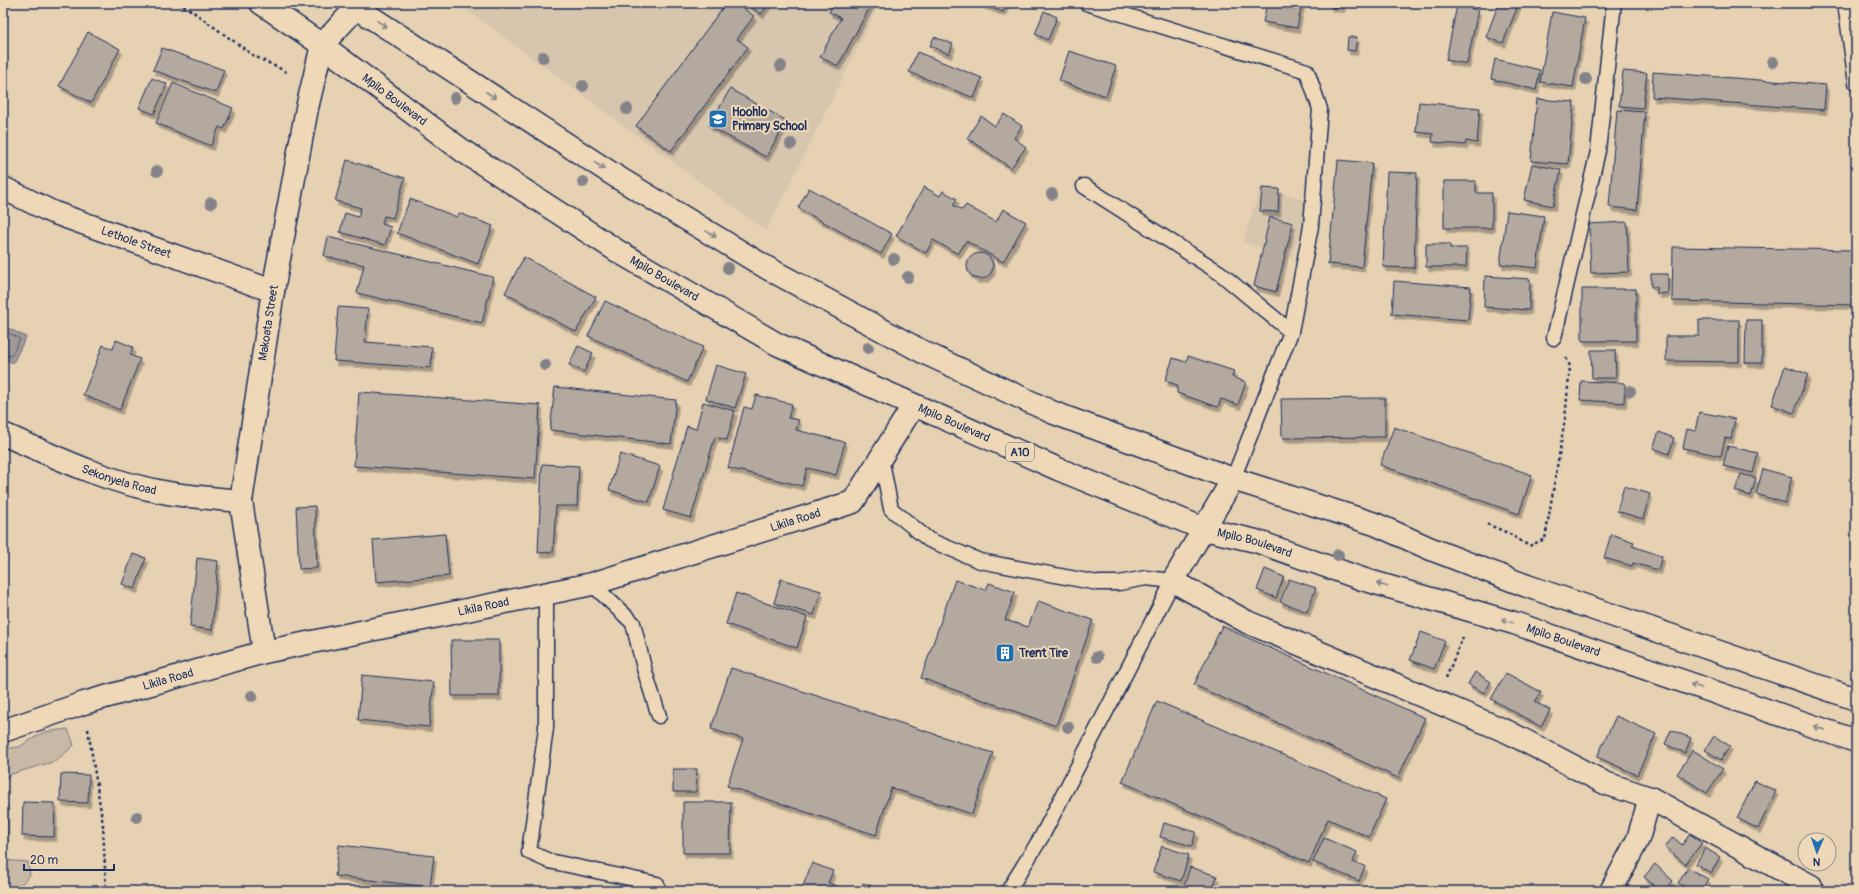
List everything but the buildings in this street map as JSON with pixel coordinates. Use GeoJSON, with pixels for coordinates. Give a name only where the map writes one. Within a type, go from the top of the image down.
{"type":"FeatureCollection","features":[{"type":"Feature","properties":{"kind":"main road","name":"Mpilo Boulevard"},"geometry":{"type":"LineString","coordinates":[[261,3],[322,45],[463,151],[619,252],[777,344],[1058,469],[1204,529],[1256,541],[1362,579],[1514,623],[1856,741]]}},
{"type":"Feature","properties":{"kind":"main road","name":"Makoata Street"},"geometry":{"type":"LineString","coordinates":[[264,652],[241,501],[273,291],[307,108],[322,45],[353,5]]}},
{"type":"Feature","properties":{"kind":"main road"},"geometry":{"type":"LineString","coordinates":[[353,5],[617,177],[769,269],[925,353],[1054,413],[1233,480],[1375,524],[1431,549],[1527,586],[1856,699]]}},
{"type":"Feature","properties":{"kind":"main road","name":"Lethole Street"},"geometry":{"type":"LineString","coordinates":[[3,188],[52,212],[273,291]]}},
{"type":"Feature","properties":{"kind":"main road","name":"Likila Road"},"geometry":{"type":"LineString","coordinates":[[3,731],[84,703],[264,652],[592,584],[853,502],[914,406]]}},
{"type":"Feature","properties":{"kind":"main road","name":"Sekonyela Road"},"geometry":{"type":"LineString","coordinates":[[3,434],[49,455],[133,485],[159,492],[241,501]]}},
{"type":"Feature","properties":{"kind":"main road"},"geometry":{"type":"LineString","coordinates":[[1233,480],[1173,581],[1247,622],[1508,732],[1605,783],[1650,798],[1811,886]]}},
{"type":"Feature","properties":{"kind":"main road"},"geometry":{"type":"LineString","coordinates":[[1611,891],[1638,839],[1650,798]]}},
{"type":"Feature","properties":{"kind":"lane"},"geometry":{"type":"LineString","coordinates":[[1086,3],[1307,71],[1320,109],[1311,226],[1291,332],[1233,480]]}},
{"type":"Feature","properties":{"kind":"lane"},"geometry":{"type":"LineString","coordinates":[[1554,338],[1598,151],[1614,3]]}},
{"type":"Feature","properties":{"kind":"lane"},"geometry":{"type":"LineString","coordinates":[[1845,3],[1856,83]]}},
{"type":"Feature","properties":{"kind":"lane"},"geometry":{"type":"LineString","coordinates":[[1084,186],[1220,273],[1291,332]]}},
{"type":"Feature","properties":{"kind":"lane"},"geometry":{"type":"LineString","coordinates":[[881,457],[891,509],[929,540],[980,561],[1060,577],[1098,583],[1119,583],[1146,578],[1173,581],[1042,836],[1008,891]]}},
{"type":"Feature","properties":{"kind":"lane"},"geometry":{"type":"LineString","coordinates":[[592,584],[633,623],[645,672],[659,716]]}},
{"type":"Feature","properties":{"kind":"lane"},"geometry":{"type":"LineString","coordinates":[[546,593],[546,728],[529,852],[549,861],[657,884],[657,891]]}},
{"type":"Feature","properties":{"kind":"path"},"geometry":{"type":"LineString","coordinates":[[178,3],[192,11],[254,56],[313,84]]}},
{"type":"Feature","properties":{"kind":"path"},"geometry":{"type":"LineString","coordinates":[[1487,524],[1508,533],[1529,546],[1544,539],[1565,420],[1570,366],[1554,338]]}},
{"type":"Feature","properties":{"kind":"path"},"geometry":{"type":"LineString","coordinates":[[1436,702],[1464,637],[1458,633]]}},
{"type":"Feature","properties":{"kind":"path"},"geometry":{"type":"LineString","coordinates":[[84,703],[103,825],[106,891]]}},
{"type":"Feature","properties":{"kind":"shaded area","name":"Hoohlo Primary School"},"geometry":{"type":"Polygon","coordinates":[[[458,3],[880,3],[766,231],[458,3]]]}},
{"type":"Feature","properties":{"kind":"shaded area"},"geometry":{"type":"Polygon","coordinates":[[[1261,186],[1310,202],[1292,257],[1243,242],[1261,186]]]}},
{"type":"Feature","properties":{"kind":"shaded area"},"geometry":{"type":"Polygon","coordinates":[[[68,729],[74,745],[56,761],[11,774],[3,780],[3,749],[19,747],[44,732],[68,729]]]}},
{"type":"Feature","properties":{"kind":"shaded area"},"geometry":{"type":"Polygon","coordinates":[[[3,860],[28,862],[30,875],[15,891],[3,891],[3,860]]]}},
{"type":"Feature","properties":{"kind":"water"},"geometry":{"type":"Polygon","coordinates":[[[6,327],[26,337],[13,363],[3,358],[3,333],[6,327]]]}},
{"type":"Feature","properties":{"kind":"place","name":"Hoohlo Primary School"},"geometry":{"type":"Point","coordinates":[718,119]}},
{"type":"Feature","properties":{"kind":"place","name":"Trent Tire"},"geometry":{"type":"Point","coordinates":[1005,653]}}]}
